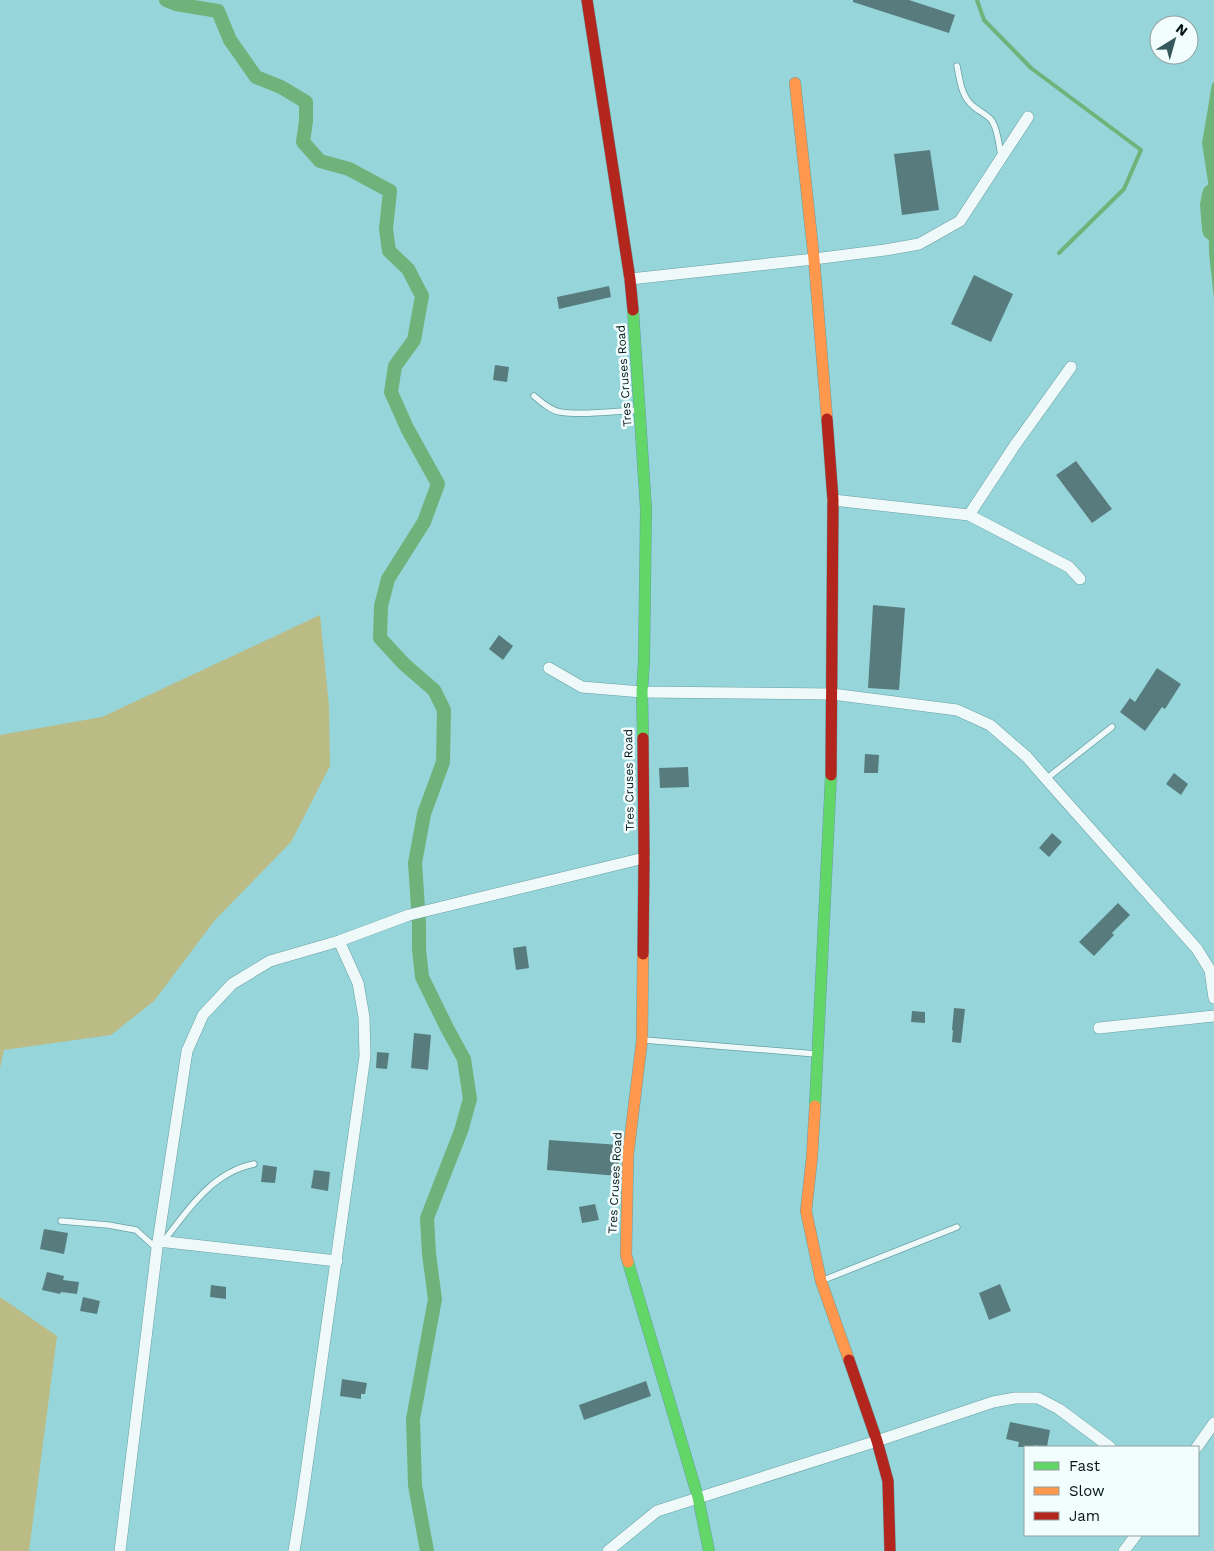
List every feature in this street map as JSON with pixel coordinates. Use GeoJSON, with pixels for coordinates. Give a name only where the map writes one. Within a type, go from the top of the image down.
{"type":"FeatureCollection","features":[{"type":"Feature","properties":{"kind":"main road","name":"Tres Cruses Road"},"geometry":{"type":"LineString","coordinates":[[587,0],[630,279],[646,509],[642,692],[644,858],[642,1040],[628,1155],[626,1256],[698,1497],[709,1551]]}},
{"type":"Feature","properties":{"kind":"main road"},"geometry":{"type":"LineString","coordinates":[[795,83],[814,259],[833,500],[831,774],[812,1157],[806,1211],[821,1281],[877,1441],[888,1481],[890,1551]]}},
{"type":"Feature","properties":{"kind":"street"},"geometry":{"type":"LineString","coordinates":[[630,279],[814,259],[919,244],[960,220],[1028,117]]}},
{"type":"Feature","properties":{"kind":"street"},"geometry":{"type":"LineString","coordinates":[[969,516],[1015,445],[1071,367]]}},
{"type":"Feature","properties":{"kind":"street"},"geometry":{"type":"LineString","coordinates":[[833,500],[969,516],[1069,567],[1080,579]]}},
{"type":"Feature","properties":{"kind":"street"},"geometry":{"type":"LineString","coordinates":[[549,668],[582,687],[642,692],[832,694],[957,710],[990,725],[1027,757],[1197,949],[1210,970],[1214,998]]}},
{"type":"Feature","properties":{"kind":"street"},"geometry":{"type":"LineString","coordinates":[[120,1551],[159,1243],[187,1052],[203,1016],[232,984],[270,960],[339,941],[409,915],[644,858]]}},
{"type":"Feature","properties":{"kind":"street"},"geometry":{"type":"LineString","coordinates":[[294,1551],[302,1508],[366,1056],[364,1017],[358,982],[339,941]]}},
{"type":"Feature","properties":{"kind":"street"},"geometry":{"type":"LineString","coordinates":[[1099,1028],[1214,1016]]}},
{"type":"Feature","properties":{"kind":"street"},"geometry":{"type":"LineString","coordinates":[[159,1243],[336,1261]]}},
{"type":"Feature","properties":{"kind":"street"},"geometry":{"type":"LineString","coordinates":[[608,1551],[657,1511],[993,1402],[1015,1398],[1038,1398],[1059,1409],[1109,1446]]}},
{"type":"Feature","properties":{"kind":"street"},"geometry":{"type":"LineString","coordinates":[[1198,1446],[1214,1424]]}},
{"type":"Feature","properties":{"kind":"street"},"geometry":{"type":"LineString","coordinates":[[1124,1551],[1135,1536]]}},
{"type":"Feature","properties":{"kind":"lane"},"geometry":{"type":"LineString","coordinates":[[957,66],[966,98],[972,106],[992,120],[1002,158]]}},
{"type":"Feature","properties":{"kind":"lane"},"geometry":{"type":"LineString","coordinates":[[534,396],[558,412],[640,410]]}},
{"type":"Feature","properties":{"kind":"lane"},"geometry":{"type":"LineString","coordinates":[[1046,778],[1112,727]]}},
{"type":"Feature","properties":{"kind":"lane"},"geometry":{"type":"LineString","coordinates":[[642,1040],[816,1054]]}},
{"type":"Feature","properties":{"kind":"lane"},"geometry":{"type":"LineString","coordinates":[[61,1221],[108,1225],[136,1230],[159,1243],[206,1190],[222,1176],[240,1167],[254,1164]]}},
{"type":"Feature","properties":{"kind":"lane"},"geometry":{"type":"LineString","coordinates":[[821,1281],[957,1227]]}},
{"type":"Feature","properties":{"kind":"shaded area"},"geometry":{"type":"Polygon","coordinates":[[[1214,82],[1214,195],[1212,205],[1214,299],[1209,253],[1208,182],[1202,143],[1212,84],[1214,82]]]}},
{"type":"Feature","properties":{"kind":"shaded area"},"geometry":{"type":"Polygon","coordinates":[[[320,615],[329,706],[330,766],[291,842],[215,920],[154,1001],[111,1035],[4,1050],[0,1068],[0,735],[102,717],[320,615]]]}},
{"type":"Feature","properties":{"kind":"shaded area"},"geometry":{"type":"Polygon","coordinates":[[[0,1297],[57,1336],[29,1551],[0,1551],[0,1297]]]}},
{"type":"Feature","properties":{"kind":"building"},"geometry":{"type":"Polygon","coordinates":[[[853,0],[909,0],[955,15],[949,33],[853,2],[853,0]]]}},
{"type":"Feature","properties":{"kind":"building"},"geometry":{"type":"Polygon","coordinates":[[[930,150],[939,210],[902,215],[894,154],[930,150]]]}},
{"type":"Feature","properties":{"kind":"building"},"geometry":{"type":"Polygon","coordinates":[[[974,275],[1013,294],[991,342],[951,324],[974,275]]]}},
{"type":"Feature","properties":{"kind":"building"},"geometry":{"type":"Polygon","coordinates":[[[609,286],[611,297],[559,309],[557,297],[609,286]]]}},
{"type":"Feature","properties":{"kind":"building"},"geometry":{"type":"Polygon","coordinates":[[[495,365],[509,367],[507,382],[493,380],[495,365]]]}},
{"type":"Feature","properties":{"kind":"building"},"geometry":{"type":"Polygon","coordinates":[[[1076,461],[1112,509],[1092,523],[1056,475],[1076,461]]]}},
{"type":"Feature","properties":{"kind":"building"},"geometry":{"type":"Polygon","coordinates":[[[873,605],[905,608],[899,690],[868,688],[873,605]]]}},
{"type":"Feature","properties":{"kind":"building"},"geometry":{"type":"Polygon","coordinates":[[[499,635],[513,646],[503,660],[489,649],[499,635]]]}},
{"type":"Feature","properties":{"kind":"building"},"geometry":{"type":"Polygon","coordinates":[[[1157,668],[1181,684],[1165,709],[1162,707],[1145,731],[1120,712],[1130,698],[1135,702],[1157,668]]]}},
{"type":"Feature","properties":{"kind":"building"},"geometry":{"type":"Polygon","coordinates":[[[865,754],[879,755],[878,773],[864,773],[865,754]]]}},
{"type":"Feature","properties":{"kind":"building"},"geometry":{"type":"Polygon","coordinates":[[[688,767],[689,787],[660,788],[659,768],[688,767]]]}},
{"type":"Feature","properties":{"kind":"building"},"geometry":{"type":"Polygon","coordinates":[[[1174,773],[1188,784],[1181,795],[1166,784],[1174,773]]]}},
{"type":"Feature","properties":{"kind":"building"},"geometry":{"type":"Polygon","coordinates":[[[1052,833],[1062,842],[1049,857],[1039,848],[1052,833]]]}},
{"type":"Feature","properties":{"kind":"building"},"geometry":{"type":"Polygon","coordinates":[[[1118,903],[1130,915],[1112,933],[1114,935],[1094,956],[1079,942],[1118,903]]]}},
{"type":"Feature","properties":{"kind":"building"},"geometry":{"type":"Polygon","coordinates":[[[526,946],[529,968],[516,970],[513,948],[526,946]]]}},
{"type":"Feature","properties":{"kind":"building"},"geometry":{"type":"Polygon","coordinates":[[[954,1008],[965,1009],[961,1043],[952,1042],[954,1008]]]}},
{"type":"Feature","properties":{"kind":"building"},"geometry":{"type":"Polygon","coordinates":[[[912,1011],[925,1012],[925,1023],[911,1022],[912,1011]]]}},
{"type":"Feature","properties":{"kind":"building"},"geometry":{"type":"Polygon","coordinates":[[[414,1033],[431,1035],[428,1070],[411,1068],[414,1033]]]}},
{"type":"Feature","properties":{"kind":"building"},"geometry":{"type":"Polygon","coordinates":[[[377,1052],[389,1053],[387,1069],[376,1068],[377,1052]]]}},
{"type":"Feature","properties":{"kind":"building"},"geometry":{"type":"Polygon","coordinates":[[[549,1140],[620,1145],[618,1176],[547,1170],[549,1140]]]}},
{"type":"Feature","properties":{"kind":"building"},"geometry":{"type":"Polygon","coordinates":[[[263,1165],[277,1167],[275,1183],[261,1182],[263,1165]]]}},
{"type":"Feature","properties":{"kind":"building"},"geometry":{"type":"Polygon","coordinates":[[[314,1170],[330,1172],[328,1191],[311,1188],[314,1170]]]}},
{"type":"Feature","properties":{"kind":"building"},"geometry":{"type":"Polygon","coordinates":[[[595,1204],[599,1220],[582,1223],[579,1207],[595,1204]]]}},
{"type":"Feature","properties":{"kind":"building"},"geometry":{"type":"Polygon","coordinates":[[[44,1229],[68,1233],[64,1254],[40,1249],[44,1229]]]}},
{"type":"Feature","properties":{"kind":"building"},"geometry":{"type":"Polygon","coordinates":[[[47,1272],[64,1276],[63,1280],[79,1282],[77,1294],[61,1292],[60,1294],[42,1290],[47,1272]]]}},
{"type":"Feature","properties":{"kind":"building"},"geometry":{"type":"Polygon","coordinates":[[[1000,1284],[1011,1311],[989,1320],[979,1293],[1000,1284]]]}},
{"type":"Feature","properties":{"kind":"building"},"geometry":{"type":"Polygon","coordinates":[[[211,1285],[226,1287],[226,1299],[210,1297],[211,1285]]]}},
{"type":"Feature","properties":{"kind":"building"},"geometry":{"type":"Polygon","coordinates":[[[83,1297],[100,1301],[97,1314],[80,1311],[83,1297]]]}},
{"type":"Feature","properties":{"kind":"building"},"geometry":{"type":"Polygon","coordinates":[[[342,1379],[367,1383],[365,1394],[361,1394],[361,1399],[340,1396],[342,1379]]]}},
{"type":"Feature","properties":{"kind":"building"},"geometry":{"type":"Polygon","coordinates":[[[646,1381],[651,1396],[584,1420],[579,1405],[646,1381]]]}},
{"type":"Feature","properties":{"kind":"building"},"geometry":{"type":"Polygon","coordinates":[[[1010,1422],[1050,1430],[1047,1446],[1018,1447],[1019,1442],[1006,1439],[1010,1422]]]}},
{"type":"Feature","properties":{"kind":"waterway"},"geometry":{"type":"LineString","coordinates":[[166,0],[176,4],[218,11],[230,40],[256,77],[281,87],[306,102],[303,142],[320,161],[349,169],[390,191],[386,229],[389,251],[408,269],[422,296],[414,340],[395,366],[391,392],[407,428],[438,484],[424,522],[388,579],[381,606],[380,638],[404,664],[434,690],[444,710],[443,762],[424,814],[415,863],[419,949],[422,977],[464,1059],[470,1099],[461,1131],[427,1218],[429,1254],[435,1299],[413,1419],[415,1485],[427,1551]]}},
{"type":"Feature","properties":{"kind":"waterway"},"geometry":{"type":"LineString","coordinates":[[977,0],[984,20],[1031,68],[1141,150],[1124,189],[1059,253]]}},
{"type":"Feature","properties":{"kind":"waterway"},"geometry":{"type":"LineString","coordinates":[[1214,195],[1212,205],[1214,229]]}},
{"type":"Feature","properties":{"kind":"traffic: fast"},"geometry":{"type":"LineString","coordinates":[[633,310],[646,509],[642,692],[643,738]]}},
{"type":"Feature","properties":{"kind":"traffic: fast"},"geometry":{"type":"LineString","coordinates":[[815,1106],[831,775]]}},
{"type":"Feature","properties":{"kind":"traffic: fast"},"geometry":{"type":"LineString","coordinates":[[628,1262],[698,1497],[709,1551]]}},
{"type":"Feature","properties":{"kind":"traffic: slow"},"geometry":{"type":"LineString","coordinates":[[795,83],[814,259],[827,419]]}},
{"type":"Feature","properties":{"kind":"traffic: slow"},"geometry":{"type":"LineString","coordinates":[[628,1262],[626,1255],[628,1155],[642,1040],[643,954]]}},
{"type":"Feature","properties":{"kind":"traffic: slow"},"geometry":{"type":"LineString","coordinates":[[815,1106],[806,1211],[821,1281],[849,1360]]}},
{"type":"Feature","properties":{"kind":"traffic: jam"},"geometry":{"type":"LineString","coordinates":[[587,0],[630,279],[633,310]]}},
{"type":"Feature","properties":{"kind":"traffic: jam"},"geometry":{"type":"LineString","coordinates":[[827,419],[833,500],[831,775]]}},
{"type":"Feature","properties":{"kind":"traffic: jam"},"geometry":{"type":"LineString","coordinates":[[643,738],[643,954]]}},
{"type":"Feature","properties":{"kind":"traffic: jam"},"geometry":{"type":"LineString","coordinates":[[849,1360],[877,1441],[888,1481],[890,1551]]}}]}
